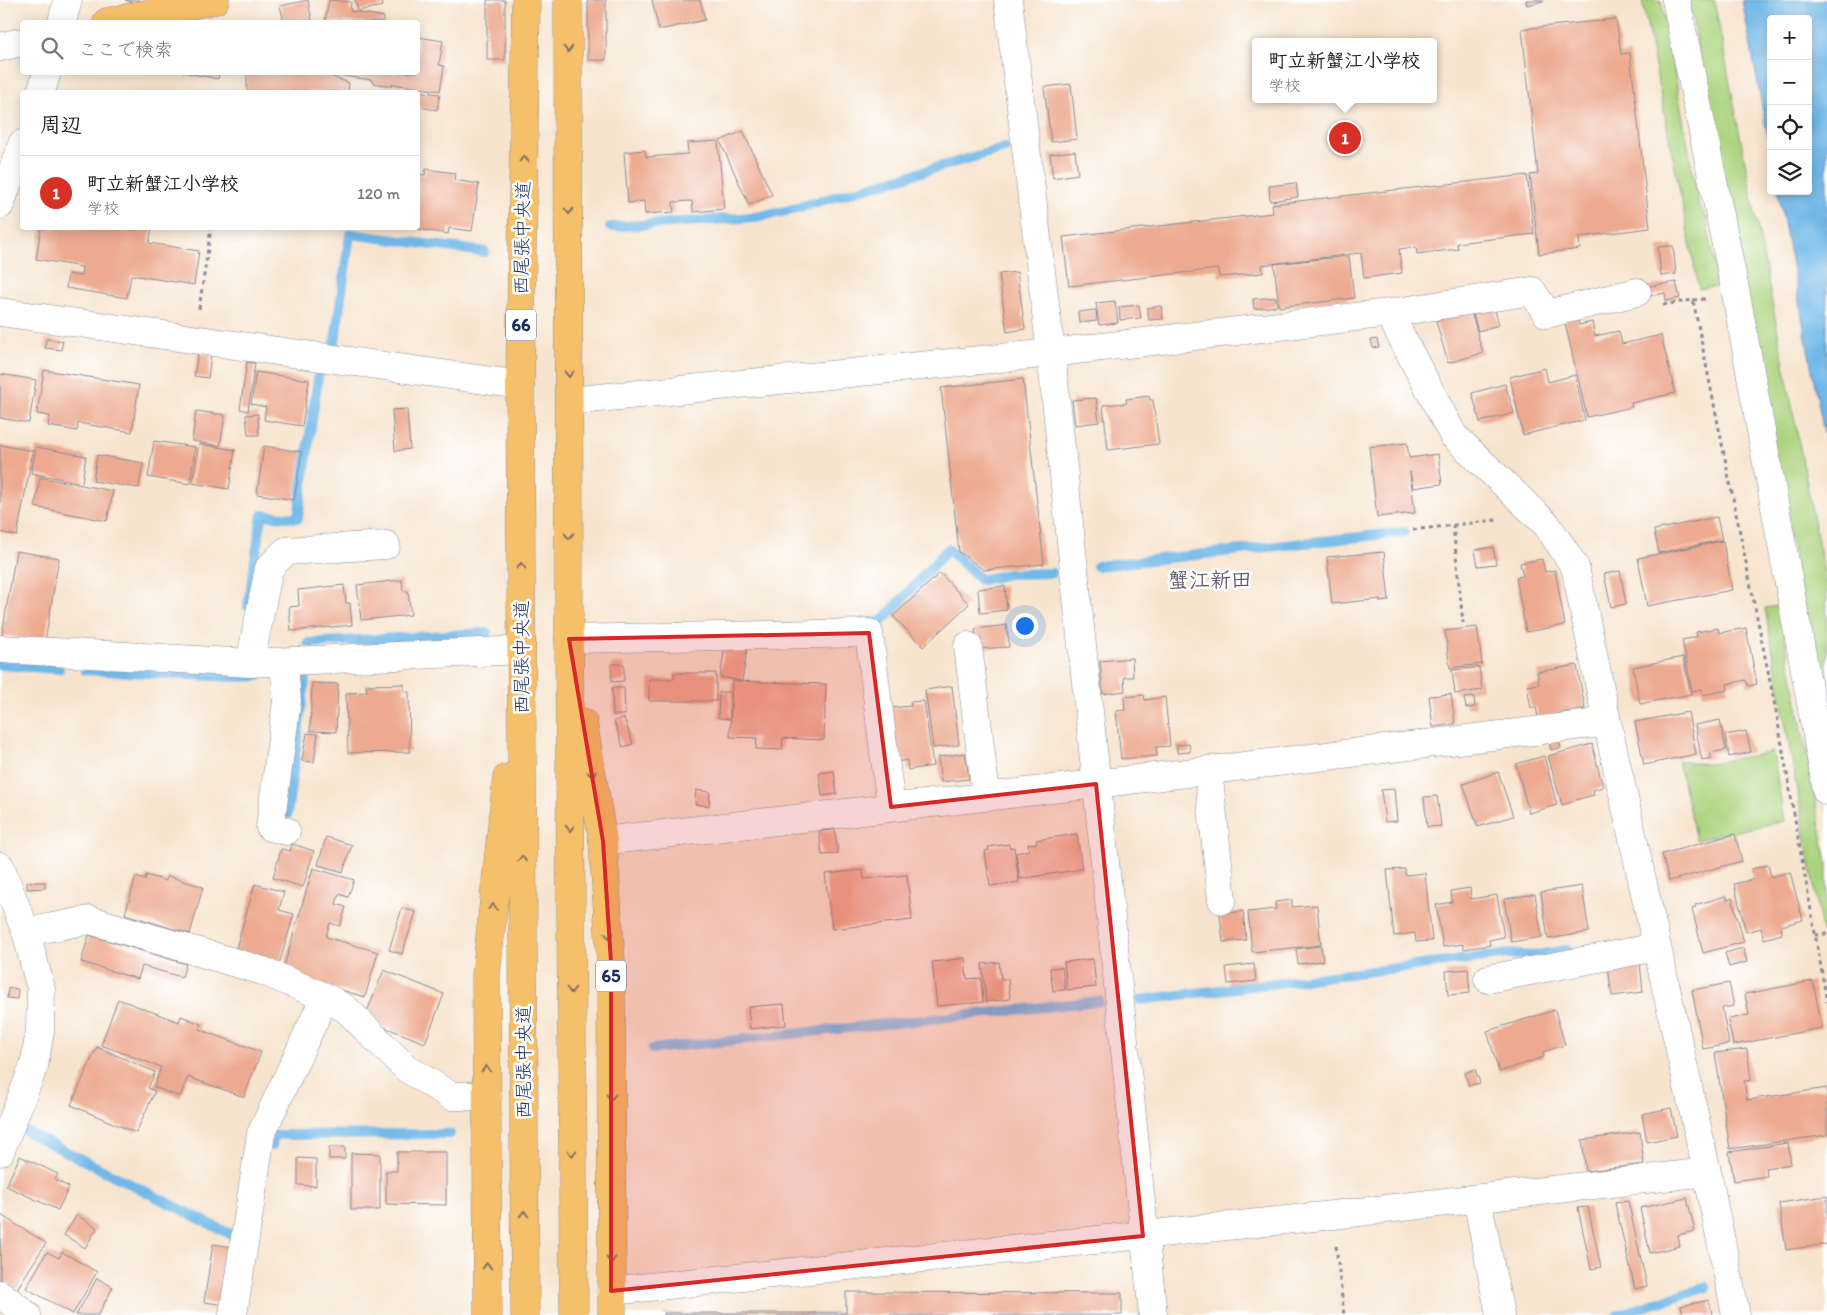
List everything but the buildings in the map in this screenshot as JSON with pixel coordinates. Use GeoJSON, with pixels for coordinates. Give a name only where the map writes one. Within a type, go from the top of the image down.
{"type":"FeatureCollection","features":[{"type":"Feature","properties":{"kind":"main road"},"geometry":{"type":"LineString","coordinates":[[117,20],[215,0]]}},
{"type":"Feature","properties":{"kind":"main road","name":"西尾張中央道"},"geometry":{"type":"LineString","coordinates":[[525,1315],[520,385],[526,0]]}},
{"type":"Feature","properties":{"kind":"main road"},"geometry":{"type":"LineString","coordinates":[[568,0],[569,639]]}},
{"type":"Feature","properties":{"kind":"main road","name":"65"},"geometry":{"type":"LineString","coordinates":[[569,639],[603,841],[611,962],[612,1303]]}},
{"type":"Feature","properties":{"kind":"main road","name":"65"},"geometry":{"type":"LineString","coordinates":[[569,639],[574,1315]]}},
{"type":"Feature","properties":{"kind":"main road"},"geometry":{"type":"LineString","coordinates":[[488,1315],[486,975],[521,650]]}},
{"type":"Feature","properties":{"kind":"street"},"geometry":{"type":"LineString","coordinates":[[63,20],[68,0]]}},
{"type":"Feature","properties":{"kind":"street"},"geometry":{"type":"LineString","coordinates":[[1008,0],[1051,353],[1143,1236],[1153,1315]]}},
{"type":"Feature","properties":{"kind":"street"},"geometry":{"type":"LineString","coordinates":[[1676,0],[1736,294],[1827,791]]}},
{"type":"Feature","properties":{"kind":"street"},"geometry":{"type":"LineString","coordinates":[[0,47],[20,42]]}},
{"type":"Feature","properties":{"kind":"street"},"geometry":{"type":"LineString","coordinates":[[42,90],[46,75]]}},
{"type":"Feature","properties":{"kind":"street"},"geometry":{"type":"LineString","coordinates":[[0,205],[20,150]]}},
{"type":"Feature","properties":{"kind":"street"},"geometry":{"type":"LineString","coordinates":[[569,401],[1051,353],[1389,313],[1532,291],[1547,314],[1638,292]]}},
{"type":"Feature","properties":{"kind":"street"},"geometry":{"type":"LineString","coordinates":[[0,312],[520,385]]}},
{"type":"Feature","properties":{"kind":"street"},"geometry":{"type":"LineString","coordinates":[[1389,313],[1453,435],[1547,525],[1575,567],[1607,722],[1707,1172],[1736,1315]]}},
{"type":"Feature","properties":{"kind":"street"},"geometry":{"type":"LineString","coordinates":[[250,663],[269,568],[286,551],[386,545]]}},
{"type":"Feature","properties":{"kind":"street"},"geometry":{"type":"LineString","coordinates":[[569,639],[869,633],[891,807]]}},
{"type":"Feature","properties":{"kind":"street"},"geometry":{"type":"LineString","coordinates":[[968,646],[986,796]]}},
{"type":"Feature","properties":{"kind":"street"},"geometry":{"type":"LineString","coordinates":[[0,649],[250,663],[521,650]]}},
{"type":"Feature","properties":{"kind":"street"},"geometry":{"type":"LineString","coordinates":[[284,662],[287,701],[270,827],[286,831]]}},
{"type":"Feature","properties":{"kind":"street"},"geometry":{"type":"LineString","coordinates":[[603,841],[1607,722]]}},
{"type":"Feature","properties":{"kind":"street"},"geometry":{"type":"LineString","coordinates":[[1208,770],[1222,900]]}},
{"type":"Feature","properties":{"kind":"street"},"geometry":{"type":"LineString","coordinates":[[0,866],[26,932],[41,989],[40,1031],[34,1066],[0,1152]]}},
{"type":"Feature","properties":{"kind":"street"},"geometry":{"type":"LineString","coordinates":[[26,932],[90,920],[263,972],[325,997],[346,1009],[406,1068],[451,1096],[487,1096]]}},
{"type":"Feature","properties":{"kind":"street"},"geometry":{"type":"LineString","coordinates":[[1488,979],[1657,947]]}},
{"type":"Feature","properties":{"kind":"street"},"geometry":{"type":"LineString","coordinates":[[233,1315],[261,1134],[325,997]]}},
{"type":"Feature","properties":{"kind":"street"},"geometry":{"type":"LineString","coordinates":[[612,1303],[1143,1236],[1707,1172]]}},
{"type":"Feature","properties":{"kind":"street"},"geometry":{"type":"LineString","coordinates":[[1477,1199],[1500,1315]]}},
{"type":"Feature","properties":{"kind":"street"},"geometry":{"type":"LineString","coordinates":[[0,1294],[28,1315]]}},
{"type":"Feature","properties":{"kind":"path"},"geometry":{"type":"LineString","coordinates":[[195,340],[211,230]]}},
{"type":"Feature","properties":{"kind":"path"},"geometry":{"type":"LineString","coordinates":[[1638,292],[1639,301],[1661,298],[1662,305],[1693,300],[1776,710],[1827,1002]]}},
{"type":"Feature","properties":{"kind":"path"},"geometry":{"type":"LineString","coordinates":[[1414,530],[1536,515]]}},
{"type":"Feature","properties":{"kind":"path"},"geometry":{"type":"LineString","coordinates":[[1453,525],[1463,623]]}},
{"type":"Feature","properties":{"kind":"path"},"geometry":{"type":"LineString","coordinates":[[1815,935],[1827,934]]}},
{"type":"Feature","properties":{"kind":"path"},"geometry":{"type":"LineString","coordinates":[[1333,1215],[1344,1315]]}},
{"type":"Feature","properties":{"kind":"highlighted area"},"geometry":{"type":"Polygon","coordinates":[[[869,633],[891,807],[1096,784],[1143,1236],[611,1291],[611,962],[603,841],[569,639],[869,633]]]}},
{"type":"Feature","properties":{"kind":"green space"},"geometry":{"type":"Polygon","coordinates":[[[1642,0],[1661,0],[1699,206],[1706,216],[1719,286],[1699,289],[1642,0]]]}},
{"type":"Feature","properties":{"kind":"green space"},"geometry":{"type":"Polygon","coordinates":[[[1689,0],[1714,0],[1827,588],[1827,733],[1689,0]]]}},
{"type":"Feature","properties":{"kind":"green space"},"geometry":{"type":"Polygon","coordinates":[[[1779,606],[1827,863],[1827,930],[1822,931],[1765,608],[1779,606]]]}},
{"type":"Feature","properties":{"kind":"green space"},"geometry":{"type":"Polygon","coordinates":[[[1773,752],[1784,821],[1696,840],[1678,760],[1705,764],[1773,752]]]}},
{"type":"Feature","properties":{"kind":"water"},"geometry":{"type":"Polygon","coordinates":[[[1742,0],[1827,0],[1827,449],[1779,195],[1812,195],[1812,15],[1767,15],[1767,132],[1742,0]]]}},
{"type":"Feature","properties":{"kind":"waterway"},"geometry":{"type":"LineString","coordinates":[[610,227],[755,217],[786,211],[1005,148]]}},
{"type":"Feature","properties":{"kind":"waterway"},"geometry":{"type":"LineString","coordinates":[[334,348],[350,234],[485,252]]}},
{"type":"Feature","properties":{"kind":"waterway"},"geometry":{"type":"LineString","coordinates":[[248,606],[262,515],[298,518],[319,371]]}},
{"type":"Feature","properties":{"kind":"waterway"},"geometry":{"type":"LineString","coordinates":[[1097,566],[1404,532]]}},
{"type":"Feature","properties":{"kind":"waterway"},"geometry":{"type":"LineString","coordinates":[[863,622],[881,622],[948,549],[981,580],[1008,574],[1052,573]]}},
{"type":"Feature","properties":{"kind":"waterway"},"geometry":{"type":"LineString","coordinates":[[308,643],[487,633]]}},
{"type":"Feature","properties":{"kind":"waterway"},"geometry":{"type":"LineString","coordinates":[[0,665],[59,669]]}},
{"type":"Feature","properties":{"kind":"waterway"},"geometry":{"type":"LineString","coordinates":[[85,670],[234,677],[258,676]]}},
{"type":"Feature","properties":{"kind":"waterway"},"geometry":{"type":"LineString","coordinates":[[287,815],[306,673],[299,673]]}},
{"type":"Feature","properties":{"kind":"waterway"},"geometry":{"type":"LineString","coordinates":[[1140,1000],[1509,954],[1532,956],[1567,950]]}},
{"type":"Feature","properties":{"kind":"waterway"},"geometry":{"type":"LineString","coordinates":[[652,1049],[1099,1001]]}},
{"type":"Feature","properties":{"kind":"waterway"},"geometry":{"type":"LineString","coordinates":[[25,1131],[234,1236]]}},
{"type":"Feature","properties":{"kind":"waterway"},"geometry":{"type":"LineString","coordinates":[[272,1146],[274,1135],[450,1134]]}},
{"type":"Feature","properties":{"kind":"waterway"},"geometry":{"type":"LineString","coordinates":[[1618,1315],[1707,1287]]}},
{"type":"Feature","properties":{"kind":"place","name":"町立新蟹江小学校"},"geometry":{"type":"Point","coordinates":[1345,138]}},
{"type":"Feature","properties":{"kind":"district","name":"蟹江新田"},"geometry":{"type":"Point","coordinates":[1210,579]}}]}
